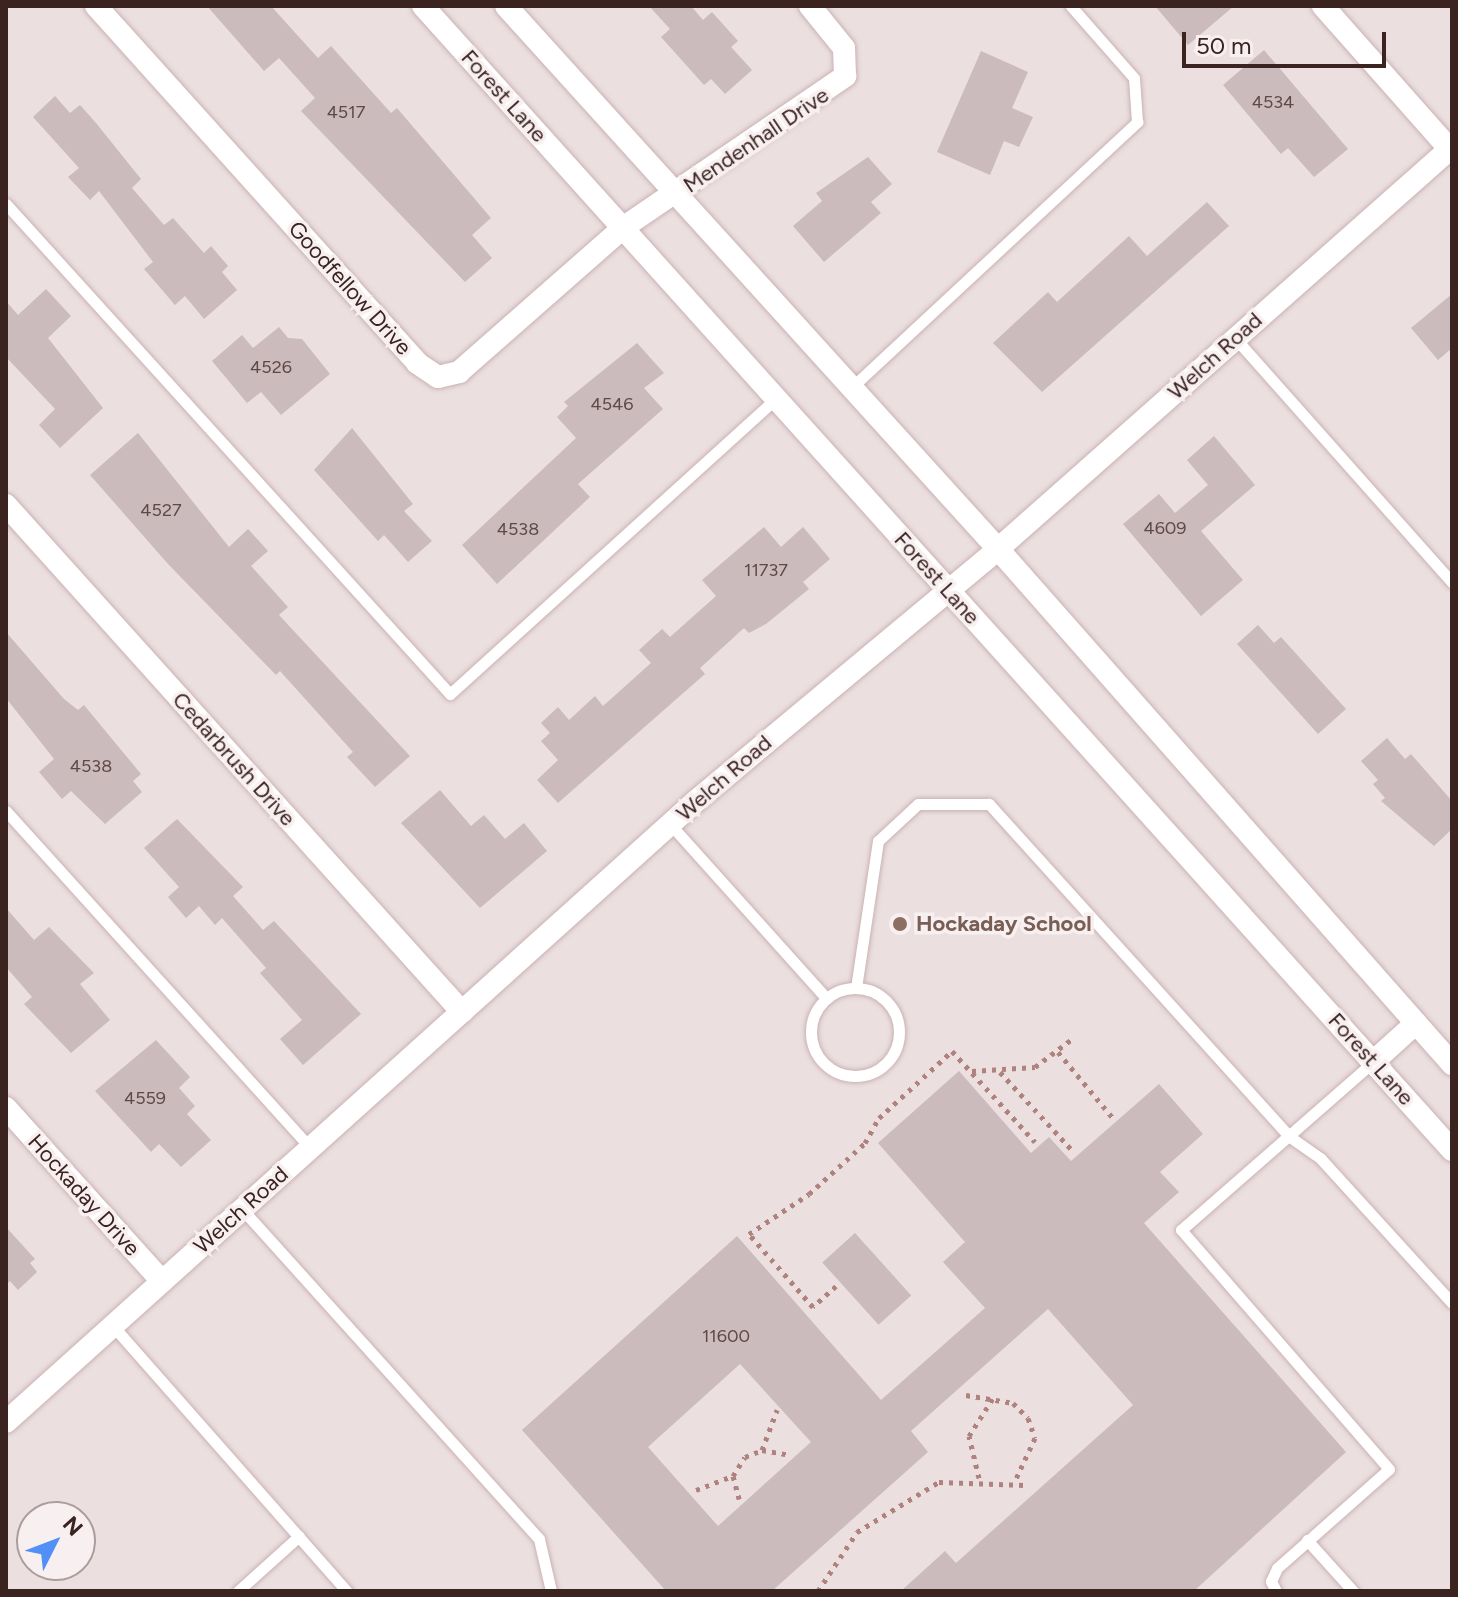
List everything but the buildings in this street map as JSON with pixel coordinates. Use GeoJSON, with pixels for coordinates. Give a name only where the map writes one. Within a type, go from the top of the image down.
{"type":"FeatureCollection","features":[{"type":"Feature","properties":{"kind":"street","name":"Goodfellow Drive"},"geometry":{"type":"LineString","coordinates":[[96,6],[417,363],[438,377],[459,372],[624,227],[676,195]]}},
{"type":"Feature","properties":{"kind":"street","name":"Forest Lane"},"geometry":{"type":"LineString","coordinates":[[423,6],[1452,1150]]}},
{"type":"Feature","properties":{"kind":"street"},"geometry":{"type":"LineString","coordinates":[[506,6],[998,549],[1452,1064]]}},
{"type":"Feature","properties":{"kind":"street","name":"Mendenhall Drive"},"geometry":{"type":"LineString","coordinates":[[676,195],[845,76],[844,48],[810,6]]}},
{"type":"Feature","properties":{"kind":"street"},"geometry":{"type":"LineString","coordinates":[[1323,6],[1451,149]]}},
{"type":"Feature","properties":{"kind":"street","name":"Welch Road"},"geometry":{"type":"LineString","coordinates":[[9,1413],[113,1326],[670,824],[998,549],[1451,149]]}},
{"type":"Feature","properties":{"kind":"street","name":"Cedarbrush Drive"},"geometry":{"type":"LineString","coordinates":[[6,505],[462,1012]]}},
{"type":"Feature","properties":{"kind":"street"},"geometry":{"type":"LineString","coordinates":[[1373,1062],[1416,1023]]}},
{"type":"Feature","properties":{"kind":"street","name":"Hockaday Drive"},"geometry":{"type":"LineString","coordinates":[[6,1108],[162,1281]]}},
{"type":"Feature","properties":{"kind":"lane"},"geometry":{"type":"LineString","coordinates":[[851,389],[1137,122],[1134,78],[1071,6]]}},
{"type":"Feature","properties":{"kind":"lane"},"geometry":{"type":"LineString","coordinates":[[6,204],[450,694],[777,397]]}},
{"type":"Feature","properties":{"kind":"lane"},"geometry":{"type":"LineString","coordinates":[[1235,338],[1452,582]]}},
{"type":"Feature","properties":{"kind":"lane"},"geometry":{"type":"LineString","coordinates":[[856,988],[878,841],[918,804],[989,804],[1290,1137],[1321,1159],[1452,1303]]}},
{"type":"Feature","properties":{"kind":"lane"},"geometry":{"type":"LineString","coordinates":[[6,811],[310,1148]]}},
{"type":"Feature","properties":{"kind":"lane"},"geometry":{"type":"LineString","coordinates":[[670,824],[826,998]]}},
{"type":"Feature","properties":{"kind":"lane"},"geometry":{"type":"LineString","coordinates":[[856,988],[883,997],[898,1021],[896,1050],[877,1071],[849,1076],[824,1063],[811,1037],[826,998],[856,988]]}},
{"type":"Feature","properties":{"kind":"lane"},"geometry":{"type":"LineString","coordinates":[[1276,1591],[1271,1581],[1277,1568],[1389,1469],[1181,1230],[1373,1062]]}},
{"type":"Feature","properties":{"kind":"lane"},"geometry":{"type":"LineString","coordinates":[[242,1209],[539,1539],[551,1591]]}},
{"type":"Feature","properties":{"kind":"lane"},"geometry":{"type":"LineString","coordinates":[[113,1326],[299,1536],[341,1589]]}},
{"type":"Feature","properties":{"kind":"lane"},"geometry":{"type":"LineString","coordinates":[[238,1591],[299,1536]]}},
{"type":"Feature","properties":{"kind":"lane"},"geometry":{"type":"LineString","coordinates":[[1307,1540],[1353,1591]]}},
{"type":"Feature","properties":{"kind":"path"},"geometry":{"type":"LineString","coordinates":[[970,1071],[1035,1067],[1072,1039]]}},
{"type":"Feature","properties":{"kind":"path"},"geometry":{"type":"LineString","coordinates":[[836,1286],[813,1307],[749,1234],[809,1194],[865,1143],[879,1118],[952,1051],[1035,1142]]}},
{"type":"Feature","properties":{"kind":"path"},"geometry":{"type":"LineString","coordinates":[[1058,1052],[1113,1118]]}},
{"type":"Feature","properties":{"kind":"path"},"geometry":{"type":"LineString","coordinates":[[999,1071],[1073,1151]]}},
{"type":"Feature","properties":{"kind":"path"},"geometry":{"type":"LineString","coordinates":[[966,1395],[994,1397],[1013,1403],[1035,1438],[1014,1483]]}},
{"type":"Feature","properties":{"kind":"path"},"geometry":{"type":"LineString","coordinates":[[979,1478],[969,1436],[994,1397]]}},
{"type":"Feature","properties":{"kind":"path"},"geometry":{"type":"LineString","coordinates":[[762,1450],[777,1410]]}},
{"type":"Feature","properties":{"kind":"path"},"geometry":{"type":"LineString","coordinates":[[696,1490],[733,1476],[745,1457],[762,1450],[779,1448],[790,1455]]}},
{"type":"Feature","properties":{"kind":"path"},"geometry":{"type":"LineString","coordinates":[[733,1476],[739,1499]]}},
{"type":"Feature","properties":{"kind":"path"},"geometry":{"type":"LineString","coordinates":[[818,1591],[835,1558],[866,1526],[939,1482],[979,1478],[1025,1485]]}},
{"type":"Feature","properties":{"kind":"place","name":"Hockaday School"},"geometry":{"type":"Point","coordinates":[900,924]}}]}
